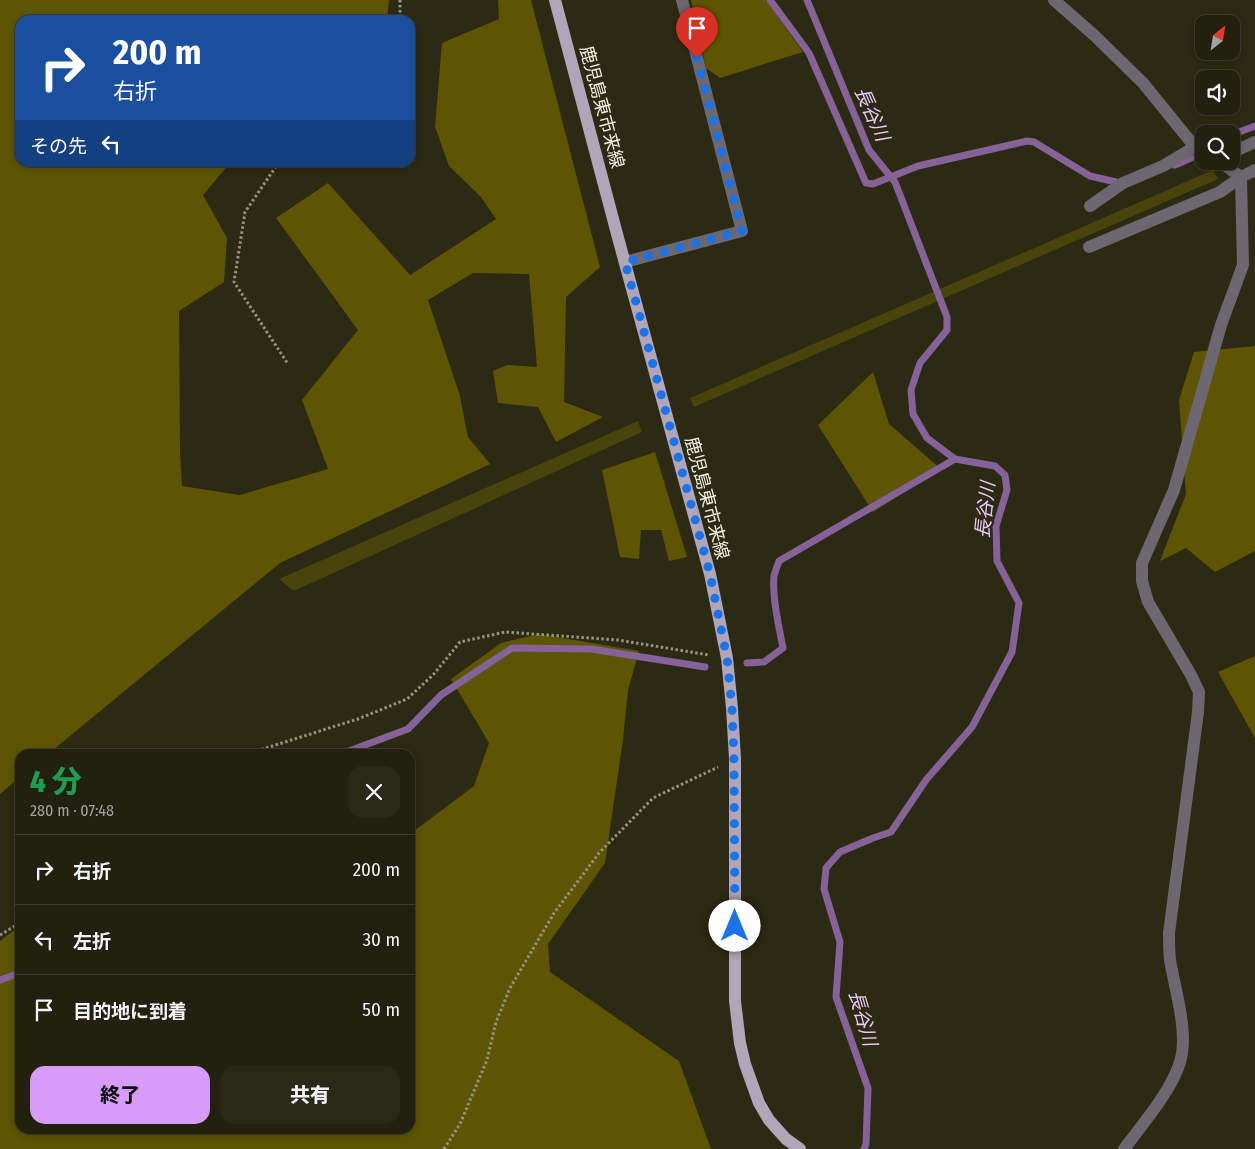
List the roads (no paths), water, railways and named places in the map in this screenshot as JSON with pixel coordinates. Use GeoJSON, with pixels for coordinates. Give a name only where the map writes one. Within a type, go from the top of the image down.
{"type":"FeatureCollection","features":[{"type":"Feature","properties":{"kind":"main road","name":"鹿児島東市来線"},"geometry":{"type":"LineString","coordinates":[[555,0],[710,574],[727,658],[732,708],[734,759],[735,1001],[740,1043],[751,1084],[769,1120],[786,1139],[800,1149]]}},
{"type":"Feature","properties":{"kind":"street"},"geometry":{"type":"LineString","coordinates":[[625,262],[742,231],[682,0]]}},
{"type":"Feature","properties":{"kind":"street"},"geometry":{"type":"LineString","coordinates":[[1054,0],[1143,82],[1195,145]]}},
{"type":"Feature","properties":{"kind":"street"},"geometry":{"type":"LineString","coordinates":[[1240,149],[1255,142]]}},
{"type":"Feature","properties":{"kind":"street"},"geometry":{"type":"LineString","coordinates":[[1090,206],[1124,183],[1195,152]]}},
{"type":"Feature","properties":{"kind":"street"},"geometry":{"type":"LineString","coordinates":[[1231,170],[1241,177]]}},
{"type":"Feature","properties":{"kind":"street"},"geometry":{"type":"LineString","coordinates":[[1089,247],[1220,192],[1241,177],[1255,170]]}},
{"type":"Feature","properties":{"kind":"street"},"geometry":{"type":"LineString","coordinates":[[1124,1149],[1170,1085],[1180,1062],[1183,1042],[1170,957],[1169,933],[1199,692],[1148,602],[1142,581],[1142,563],[1174,490],[1221,325],[1243,265],[1241,177]]}},
{"type":"Feature","properties":{"kind":"waterway","name":"長谷川"},"geometry":{"type":"LineString","coordinates":[[770,0],[809,53],[866,183],[873,184],[918,166],[1027,141],[1034,142],[1090,176],[1116,182]]}},
{"type":"Feature","properties":{"kind":"waterway","name":"長谷川"},"geometry":{"type":"LineString","coordinates":[[807,0],[869,150],[895,182],[947,317],[947,330],[920,363],[911,390],[913,414],[927,438],[955,459],[995,466],[1005,475],[1007,490],[996,526],[997,561],[1019,603],[1012,652],[972,727],[926,780],[891,832],[840,852],[826,868],[824,889],[840,942],[836,997],[868,1088],[866,1144],[864,1149]]}},
{"type":"Feature","properties":{"kind":"waterway"},"geometry":{"type":"LineString","coordinates":[[1240,132],[1255,126]]}},
{"type":"Feature","properties":{"kind":"waterway"},"geometry":{"type":"LineString","coordinates":[[1175,165],[1191,158]]}},
{"type":"Feature","properties":{"kind":"waterway"},"geometry":{"type":"LineString","coordinates":[[747,663],[764,662],[783,648],[774,593],[774,576],[779,561],[955,459]]}},
{"type":"Feature","properties":{"kind":"waterway"},"geometry":{"type":"LineString","coordinates":[[354,749],[408,729],[441,695],[512,648],[591,649],[705,667]]}},
{"type":"Feature","properties":{"kind":"waterway"},"geometry":{"type":"LineString","coordinates":[[0,980],[15,975]]}}]}
